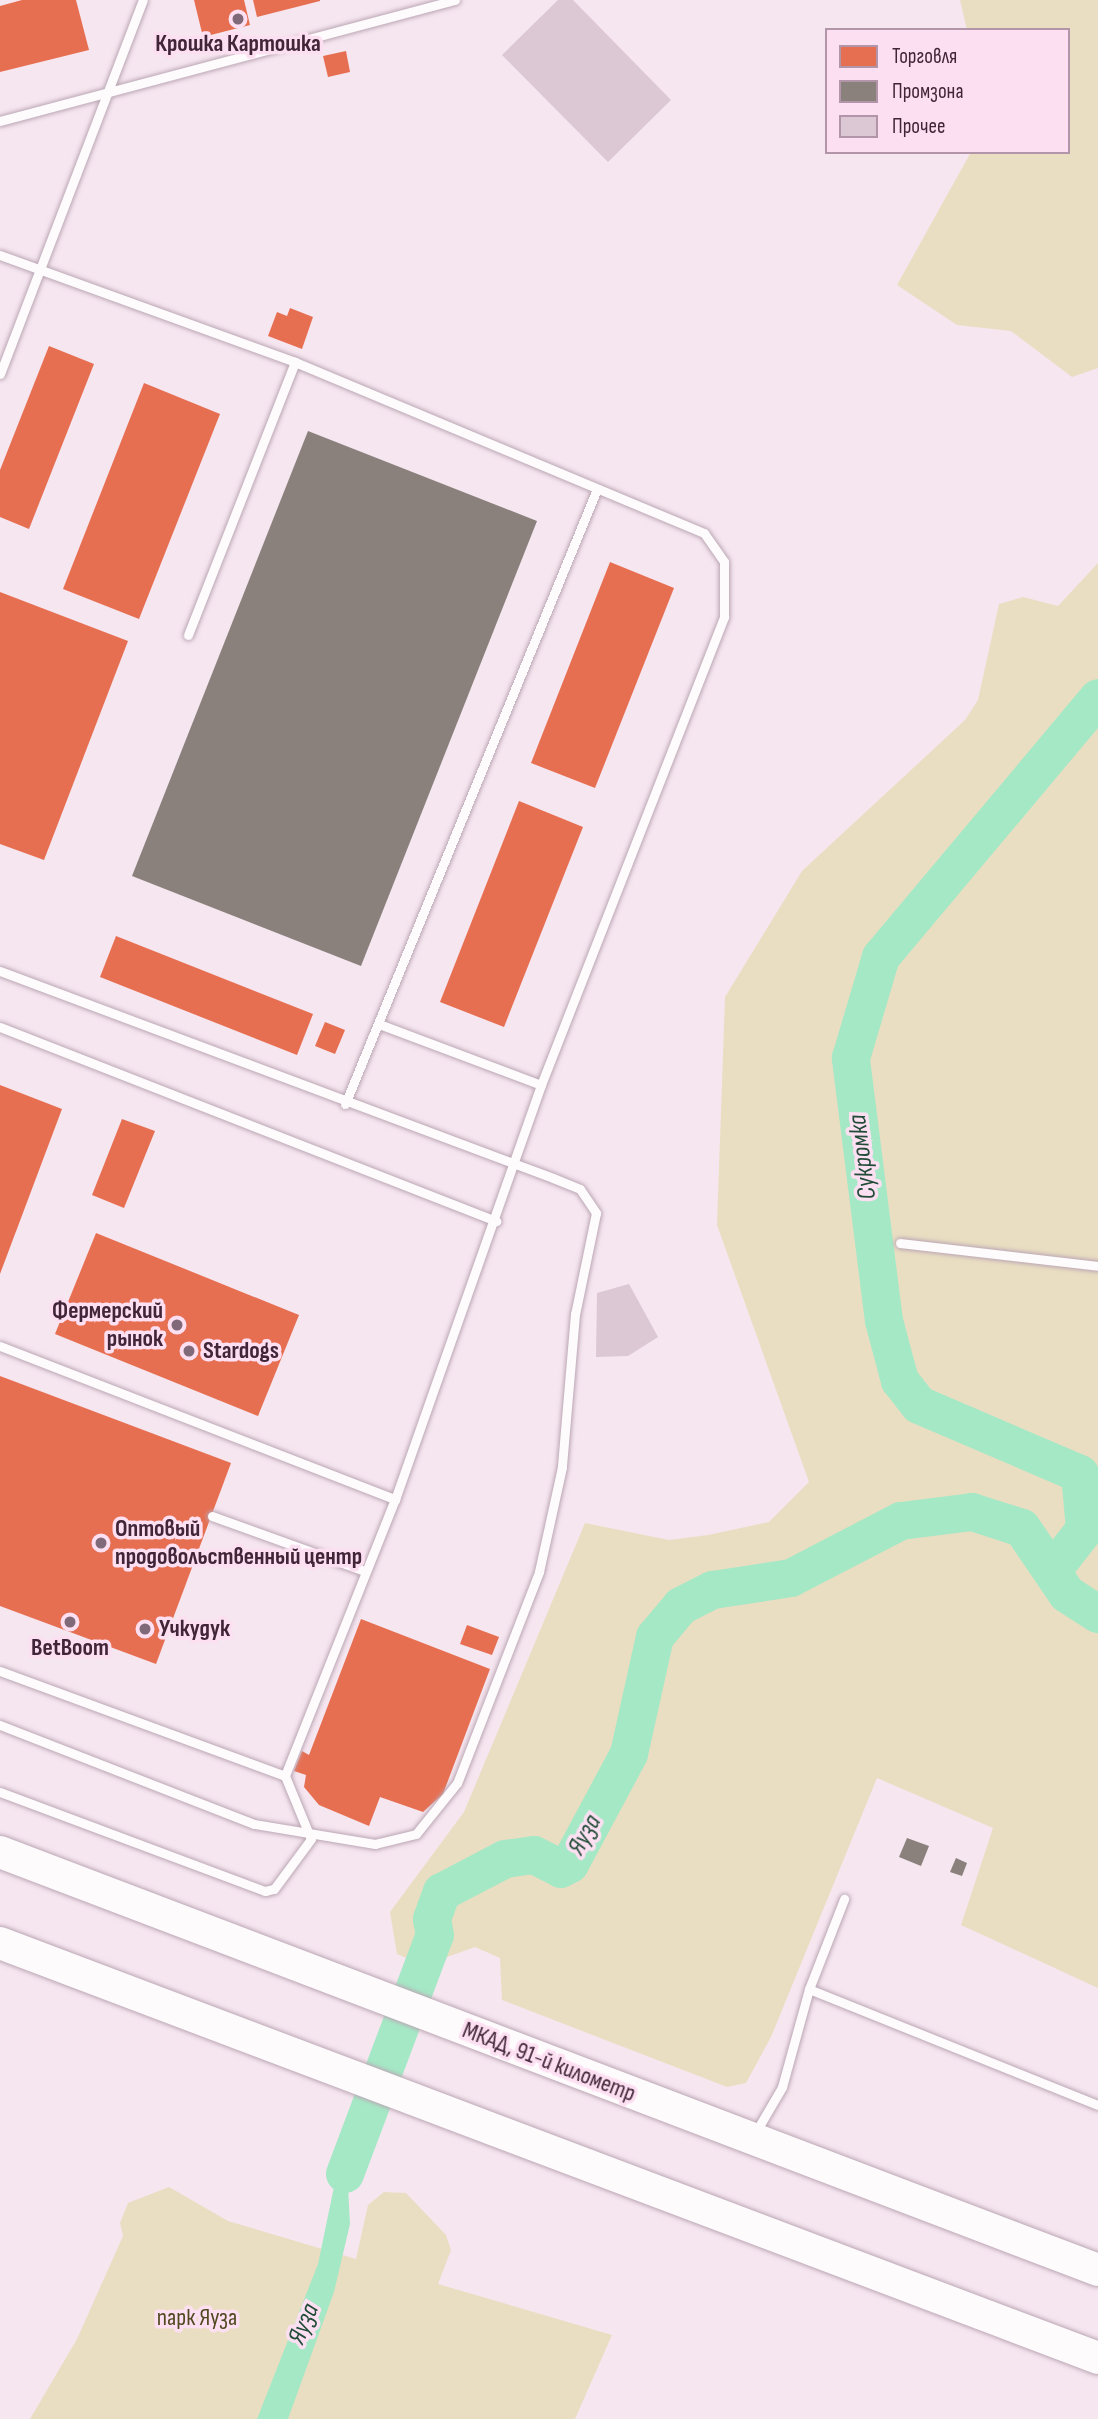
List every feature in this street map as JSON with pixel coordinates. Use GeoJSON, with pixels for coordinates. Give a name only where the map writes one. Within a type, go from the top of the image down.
{"type":"FeatureCollection","features":[{"type":"Feature","properties":{"kind":"highway","name":"МКАД, 91-й километр"},"geometry":{"type":"LineString","coordinates":[[0,1852],[1098,2270]]}},
{"type":"Feature","properties":{"kind":"highway"},"geometry":{"type":"LineString","coordinates":[[0,1943],[1098,2358]]}},
{"type":"Feature","properties":{"kind":"lane"},"geometry":{"type":"LineString","coordinates":[[0,374],[143,0]]}},
{"type":"Feature","properties":{"kind":"lane"},"geometry":{"type":"LineString","coordinates":[[0,121],[106,95],[455,0]]}},
{"type":"Feature","properties":{"kind":"lane"},"geometry":{"type":"LineString","coordinates":[[0,255],[295,362],[705,533],[724,562],[724,617],[541,1085],[496,1221],[394,1499],[285,1776],[311,1839]]}},
{"type":"Feature","properties":{"kind":"lane"},"geometry":{"type":"LineString","coordinates":[[188,635],[295,362]]}},
{"type":"Feature","properties":{"kind":"lane"},"geometry":{"type":"LineString","coordinates":[[345,1104],[597,489]]}},
{"type":"Feature","properties":{"kind":"lane"},"geometry":{"type":"LineString","coordinates":[[0,971],[345,1104],[580,1189],[596,1213],[575,1314],[562,1467],[539,1572],[444,1806],[403,1839],[375,1844],[311,1839],[254,1824],[0,1725]]}},
{"type":"Feature","properties":{"kind":"lane"},"geometry":{"type":"LineString","coordinates":[[379,1024],[541,1085]]}},
{"type":"Feature","properties":{"kind":"lane"},"geometry":{"type":"LineString","coordinates":[[0,1027],[496,1221]]}},
{"type":"Feature","properties":{"kind":"lane"},"geometry":{"type":"LineString","coordinates":[[900,1242],[1098,1266]]}},
{"type":"Feature","properties":{"kind":"lane"},"geometry":{"type":"LineString","coordinates":[[0,1346],[394,1499]]}},
{"type":"Feature","properties":{"kind":"lane"},"geometry":{"type":"LineString","coordinates":[[212,1516],[365,1571]]}},
{"type":"Feature","properties":{"kind":"lane"},"geometry":{"type":"LineString","coordinates":[[0,1671],[285,1776]]}},
{"type":"Feature","properties":{"kind":"lane"},"geometry":{"type":"LineString","coordinates":[[0,1792],[265,1891],[274,1889],[311,1839]]}},
{"type":"Feature","properties":{"kind":"lane"},"geometry":{"type":"LineString","coordinates":[[752,2140],[782,2087],[808,1989],[844,1899]]}},
{"type":"Feature","properties":{"kind":"lane"},"geometry":{"type":"LineString","coordinates":[[808,1989],[1098,2105]]}},
{"type":"Feature","properties":{"kind":"green space"},"geometry":{"type":"Polygon","coordinates":[[[960,0],[1098,0],[1098,368],[1072,377],[1011,331],[957,325],[897,285],[970,154],[1070,154],[1070,28],[967,28],[960,0]]]}},
{"type":"Feature","properties":{"kind":"green space"},"geometry":{"type":"Polygon","coordinates":[[[1098,563],[1098,1988],[961,1925],[993,1828],[877,1778],[771,2037],[746,2083],[727,2087],[502,2000],[500,1958],[475,1947],[447,1957],[439,1972],[397,1954],[390,1912],[464,1812],[585,1523],[669,1540],[708,1535],[769,1522],[809,1482],[717,1225],[725,997],[802,871],[965,720],[978,700],[999,604],[1023,597],[1058,606],[1098,563]]]}},
{"type":"Feature","properties":{"kind":"green space","name":"парк Яуза"},"geometry":{"type":"Polygon","coordinates":[[[169,2187],[228,2221],[356,2259],[368,2205],[384,2192],[406,2193],[446,2235],[451,2250],[438,2284],[612,2335],[575,2419],[30,2419],[77,2339],[123,2236],[120,2223],[128,2203],[169,2187]]]}},
{"type":"Feature","properties":{"kind":"water"},"geometry":{"type":"Polygon","coordinates":[[[357,2122],[376,2131],[348,2187],[350,2224],[334,2292],[288,2419],[257,2419],[318,2264],[340,2158],[357,2122]]]}},
{"type":"Feature","properties":{"kind":"building: Торговля"},"geometry":{"type":"Polygon","coordinates":[[[22,0],[76,0],[89,50],[0,72],[0,6],[22,0]]]}},
{"type":"Feature","properties":{"kind":"building: Торговля"},"geometry":{"type":"Polygon","coordinates":[[[194,0],[244,0],[250,25],[203,37],[194,0]]]}},
{"type":"Feature","properties":{"kind":"building: Торговля"},"geometry":{"type":"Polygon","coordinates":[[[253,0],[320,0],[320,1],[257,17],[253,0]]]}},
{"type":"Feature","properties":{"kind":"building: Торговля"},"geometry":{"type":"Polygon","coordinates":[[[346,51],[350,72],[328,77],[323,56],[346,51]]]}},
{"type":"Feature","properties":{"kind":"building: Торговля"},"geometry":{"type":"Polygon","coordinates":[[[290,308],[313,317],[302,349],[268,336],[277,312],[287,316],[290,308]]]}},
{"type":"Feature","properties":{"kind":"building: Торговля"},"geometry":{"type":"Polygon","coordinates":[[[49,346],[94,364],[29,529],[0,517],[0,470],[49,346]]]}},
{"type":"Feature","properties":{"kind":"building: Торговля"},"geometry":{"type":"Polygon","coordinates":[[[144,383],[220,414],[139,619],[63,589],[144,383]]]}},
{"type":"Feature","properties":{"kind":"building: Торговля"},"geometry":{"type":"Polygon","coordinates":[[[610,562],[674,588],[595,788],[531,763],[610,562]]]}},
{"type":"Feature","properties":{"kind":"building: Торговля"},"geometry":{"type":"Polygon","coordinates":[[[0,592],[128,641],[44,860],[0,844],[0,592]]]}},
{"type":"Feature","properties":{"kind":"building: Торговля"},"geometry":{"type":"Polygon","coordinates":[[[519,801],[583,827],[504,1027],[440,1002],[519,801]]]}},
{"type":"Feature","properties":{"kind":"building: Торговля"},"geometry":{"type":"Polygon","coordinates":[[[116,936],[313,1014],[297,1055],[100,977],[116,936]]]}},
{"type":"Feature","properties":{"kind":"building: Торговля"},"geometry":{"type":"Polygon","coordinates":[[[325,1022],[345,1030],[335,1054],[315,1046],[325,1022]]]}},
{"type":"Feature","properties":{"kind":"building: Торговля"},"geometry":{"type":"Polygon","coordinates":[[[0,1085],[62,1109],[0,1274],[0,1085]]]}},
{"type":"Feature","properties":{"kind":"building: Торговля"},"geometry":{"type":"Polygon","coordinates":[[[122,1119],[155,1131],[124,1208],[92,1195],[122,1119]]]}},
{"type":"Feature","properties":{"kind":"building: Торговля","name":"Фермерский рынок"},"geometry":{"type":"Polygon","coordinates":[[[96,1233],[299,1315],[258,1416],[55,1334],[96,1233]]]}},
{"type":"Feature","properties":{"kind":"building: Торговля","name":"Оптовый продовольственный центр"},"geometry":{"type":"Polygon","coordinates":[[[0,1376],[231,1463],[156,1664],[0,1606],[0,1376]]]}},
{"type":"Feature","properties":{"kind":"building: Торговля"},"geometry":{"type":"Polygon","coordinates":[[[361,1619],[490,1669],[443,1794],[423,1812],[380,1797],[369,1826],[319,1805],[304,1787],[306,1775],[294,1771],[302,1751],[309,1755],[361,1619]]]}},
{"type":"Feature","properties":{"kind":"building: Торговля"},"geometry":{"type":"Polygon","coordinates":[[[467,1625],[499,1637],[492,1655],[460,1644],[467,1625]]]}},
{"type":"Feature","properties":{"kind":"building: Промзона"},"geometry":{"type":"Polygon","coordinates":[[[308,431],[537,521],[361,966],[132,876],[308,431]]]}},
{"type":"Feature","properties":{"kind":"building: Промзона"},"geometry":{"type":"Polygon","coordinates":[[[907,1838],[929,1846],[921,1866],[899,1857],[907,1838]]]}},
{"type":"Feature","properties":{"kind":"building: Промзона"},"geometry":{"type":"Polygon","coordinates":[[[956,1858],[967,1863],[962,1876],[950,1872],[956,1858]]]}},
{"type":"Feature","properties":{"kind":"building: Прочее"},"geometry":{"type":"Polygon","coordinates":[[[558,0],[573,0],[671,100],[608,162],[502,55],[558,0]]]}},
{"type":"Feature","properties":{"kind":"building: Прочее"},"geometry":{"type":"Polygon","coordinates":[[[629,1284],[658,1337],[628,1356],[596,1357],[597,1293],[629,1284]]]}},
{"type":"Feature","properties":{"kind":"waterway","name":"Сукромка"},"geometry":{"type":"LineString","coordinates":[[1053,1570],[1085,1529],[1080,1474],[919,1405],[900,1381],[884,1321],[851,1058],[881,957],[1098,698]]}},
{"type":"Feature","properties":{"kind":"waterway","name":"Яуза"},"geometry":{"type":"LineString","coordinates":[[345,2174],[435,1935],[432,1919],[442,1892],[505,1859],[534,1855],[561,1869],[570,1864],[629,1754],[655,1637],[681,1606],[713,1590],[791,1578],[901,1521],[972,1512],[1022,1528],[1067,1594],[1098,1614]]}},
{"type":"Feature","properties":{"kind":"place","name":"Крошка Картошка"},"geometry":{"type":"Point","coordinates":[238,19]}},
{"type":"Feature","properties":{"kind":"place","name":"Фермерский рынок"},"geometry":{"type":"Point","coordinates":[177,1325]}},
{"type":"Feature","properties":{"kind":"place","name":"Stardogs"},"geometry":{"type":"Point","coordinates":[189,1351]}},
{"type":"Feature","properties":{"kind":"place","name":"Оптовый продовольственный центр"},"geometry":{"type":"Point","coordinates":[101,1543]}},
{"type":"Feature","properties":{"kind":"place","name":"BetBoom"},"geometry":{"type":"Point","coordinates":[70,1622]}},
{"type":"Feature","properties":{"kind":"place","name":"Учкудук"},"geometry":{"type":"Point","coordinates":[145,1629]}}]}
